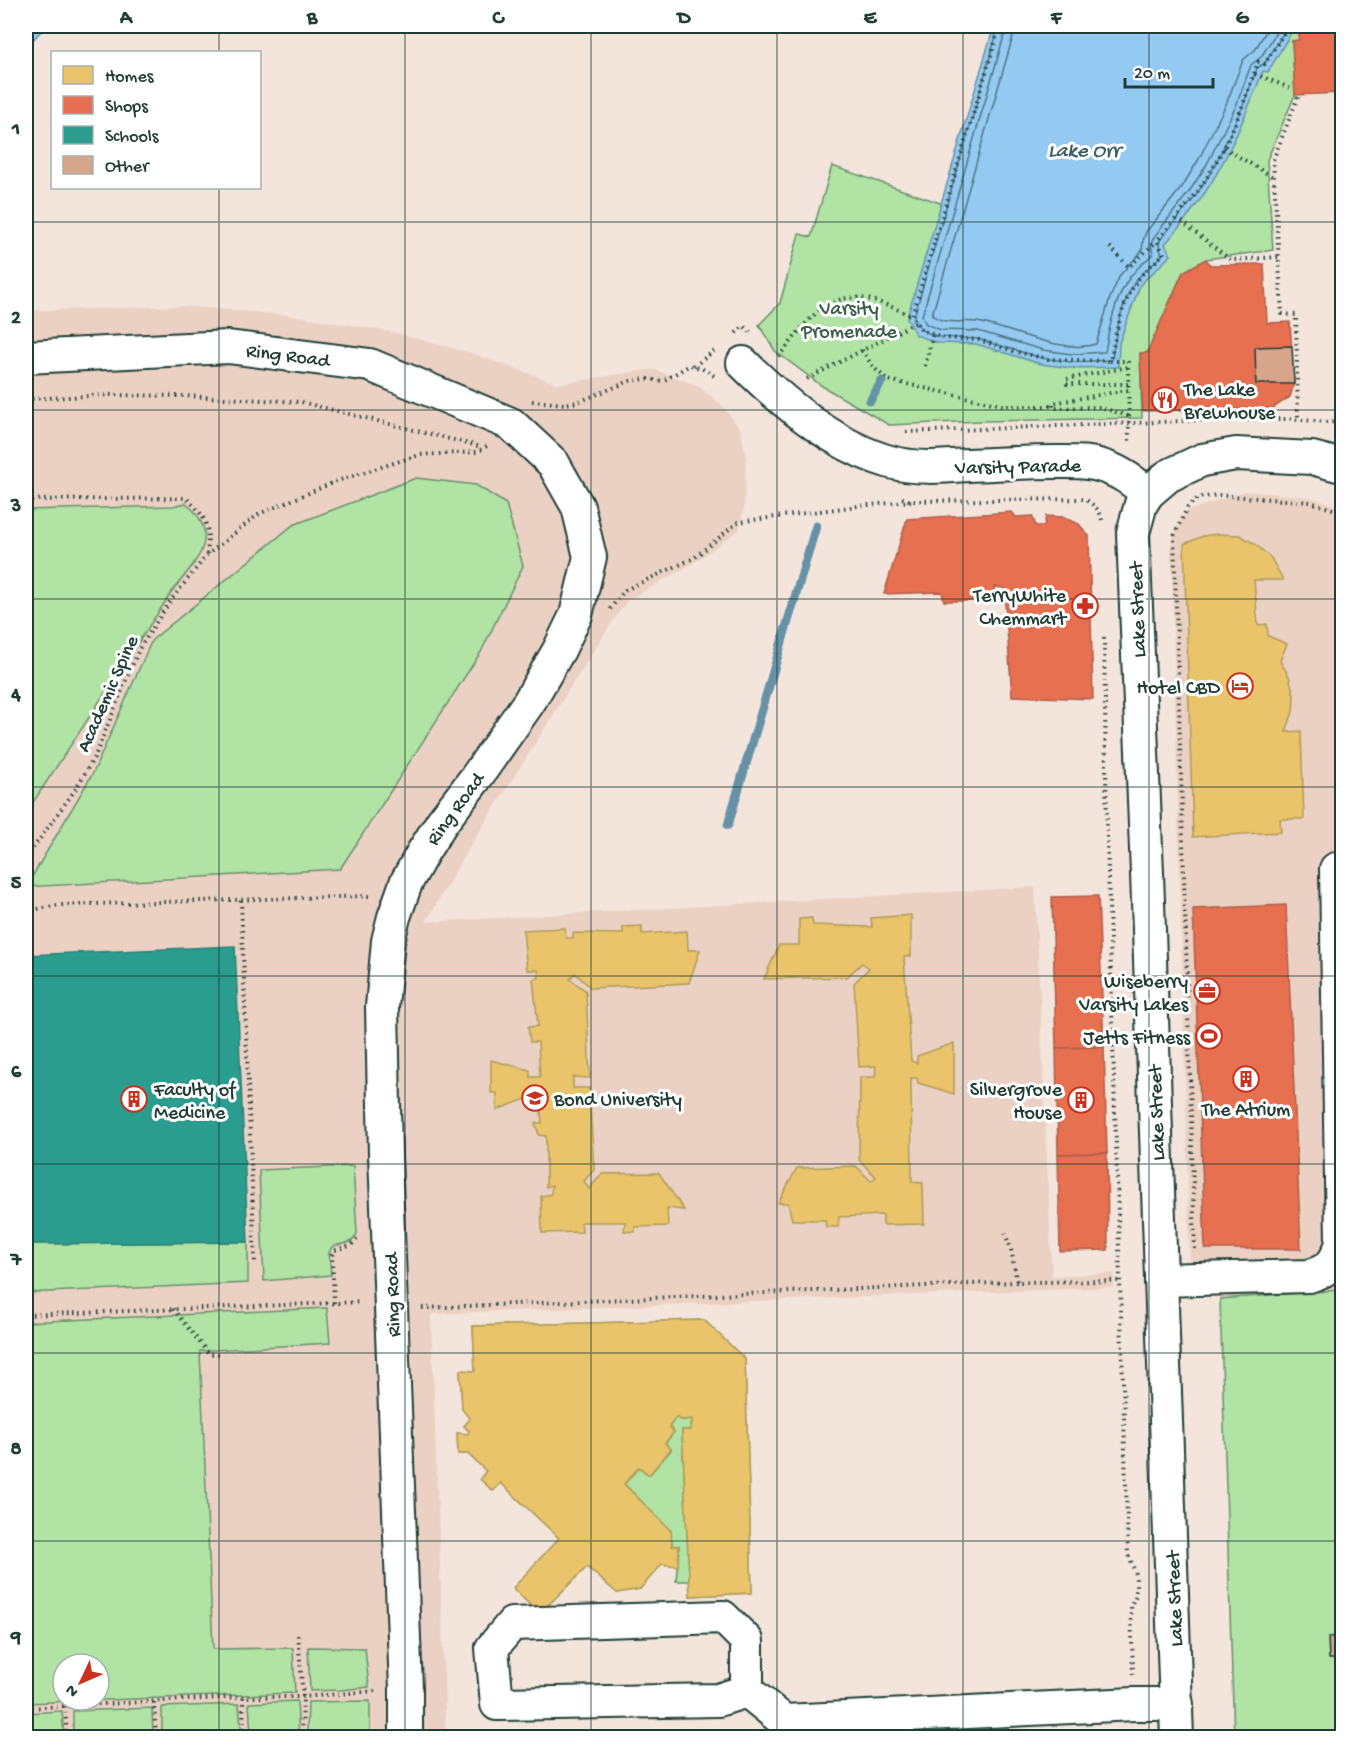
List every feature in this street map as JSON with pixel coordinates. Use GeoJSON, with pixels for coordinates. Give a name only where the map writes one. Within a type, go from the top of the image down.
{"type":"FeatureCollection","features":[{"type":"Feature","properties":{"kind":"street","name":"Ring Road"},"geometry":{"type":"LineString","coordinates":[[26,357],[228,347],[370,365],[511,424],[553,463],[578,507],[590,557],[576,615],[529,702],[423,852],[406,883],[394,917],[386,961],[382,1007],[406,1737]]}},
{"type":"Feature","properties":{"kind":"street","name":"Varsity Parade"},"geometry":{"type":"LineString","coordinates":[[747,360],[777,397],[828,432],[861,450],[890,462],[928,467],[1087,462],[1119,473],[1148,493]]}},
{"type":"Feature","properties":{"kind":"street"},"geometry":{"type":"LineString","coordinates":[[1148,493],[1181,468],[1202,460],[1236,454],[1312,458],[1342,466]]}},
{"type":"Feature","properties":{"kind":"street","name":"Lake Street"},"geometry":{"type":"LineString","coordinates":[[1148,493],[1141,504],[1133,533],[1177,1737]]}},
{"type":"Feature","properties":{"kind":"street"},"geometry":{"type":"LineString","coordinates":[[1161,1280],[1309,1276],[1326,1271],[1338,1256],[1342,1242],[1336,869]]}},
{"type":"Feature","properties":{"kind":"street"},"geometry":{"type":"LineString","coordinates":[[723,1617],[747,1641],[747,1691],[718,1700],[497,1704],[492,1648],[512,1623],[723,1617]]}},
{"type":"Feature","properties":{"kind":"street"},"geometry":{"type":"LineString","coordinates":[[747,1691],[784,1721],[1135,1704],[1177,1704]]}},
{"type":"Feature","properties":{"kind":"path"},"geometry":{"type":"LineString","coordinates":[[1000,26],[912,316],[921,330],[945,338],[979,340],[1048,359],[1128,361],[1129,447]]}},
{"type":"Feature","properties":{"kind":"path"},"geometry":{"type":"LineString","coordinates":[[1110,247],[1129,267],[1157,241],[1177,218],[1197,192],[1224,148],[1242,108],[1258,62],[1265,64],[1288,26]]}},
{"type":"Feature","properties":{"kind":"path"},"geometry":{"type":"LineString","coordinates":[[1254,74],[1293,89]]}},
{"type":"Feature","properties":{"kind":"path"},"geometry":{"type":"LineString","coordinates":[[1298,97],[1273,160],[1282,314],[1296,315],[1298,420]]}},
{"type":"Feature","properties":{"kind":"path"},"geometry":{"type":"LineString","coordinates":[[1224,148],[1274,178]]}},
{"type":"Feature","properties":{"kind":"path"},"geometry":{"type":"LineString","coordinates":[[1177,218],[1231,260],[1279,257]]}},
{"type":"Feature","properties":{"kind":"path"},"geometry":{"type":"LineString","coordinates":[[1110,361],[1117,327],[1126,300],[1138,279],[1164,254],[1157,241]]}},
{"type":"Feature","properties":{"kind":"path"},"geometry":{"type":"LineString","coordinates":[[26,399],[110,395],[301,402],[486,448],[506,422],[532,401],[565,404],[579,402],[630,381],[646,379],[663,381],[690,365],[700,368],[781,353],[809,320],[829,302],[841,298],[869,299],[912,316]]}},
{"type":"Feature","properties":{"kind":"path"},"geometry":{"type":"LineString","coordinates":[[801,382],[915,323]]}},
{"type":"Feature","properties":{"kind":"path"},"geometry":{"type":"LineString","coordinates":[[744,326],[747,360]]}},
{"type":"Feature","properties":{"kind":"path"},"geometry":{"type":"LineString","coordinates":[[925,366],[933,334]]}},
{"type":"Feature","properties":{"kind":"path"},"geometry":{"type":"LineString","coordinates":[[862,350],[873,368],[888,380],[907,386],[1006,406],[1100,407],[1128,416]]}},
{"type":"Feature","properties":{"kind":"path"},"geometry":{"type":"LineString","coordinates":[[1128,367],[1066,379],[1067,384],[1128,387]]}},
{"type":"Feature","properties":{"kind":"path"},"geometry":{"type":"LineString","coordinates":[[1053,406],[1053,403],[1128,387]]}},
{"type":"Feature","properties":{"kind":"path"},"geometry":{"type":"LineString","coordinates":[[896,433],[1128,423],[1298,420],[1342,423]]}},
{"type":"Feature","properties":{"kind":"path","name":"Academic Spine"},"geometry":{"type":"LineString","coordinates":[[26,858],[59,814],[95,756],[139,649],[171,600],[207,555],[259,514],[337,481],[419,455],[477,452],[486,448]]}},
{"type":"Feature","properties":{"kind":"path","name":"Lake Street"},"geometry":{"type":"LineString","coordinates":[[1196,1279],[1174,536],[1187,508],[1198,498],[1217,495],[1310,501],[1342,512]]}},
{"type":"Feature","properties":{"kind":"path"},"geometry":{"type":"LineString","coordinates":[[900,497],[911,501]]}},
{"type":"Feature","properties":{"kind":"path"},"geometry":{"type":"LineString","coordinates":[[26,500],[186,498],[200,511],[210,534],[207,555]]}},
{"type":"Feature","properties":{"kind":"path"},"geometry":{"type":"LineString","coordinates":[[576,615],[591,624],[599,623],[625,590],[694,558],[738,522],[911,501],[1085,499],[1102,515],[1102,527]]}},
{"type":"Feature","properties":{"kind":"path","name":"Lake Street"},"geometry":{"type":"LineString","coordinates":[[1104,634],[1128,1554],[1136,1574],[1136,1595],[1131,1605],[1135,1704]]}},
{"type":"Feature","properties":{"kind":"path"},"geometry":{"type":"LineString","coordinates":[[26,911],[60,905],[372,896]]}},
{"type":"Feature","properties":{"kind":"path"},"geometry":{"type":"LineString","coordinates":[[241,900],[255,1264]]}},
{"type":"Feature","properties":{"kind":"path"},"geometry":{"type":"LineString","coordinates":[[1005,1233],[1011,1249],[1017,1282]]}},
{"type":"Feature","properties":{"kind":"path"},"geometry":{"type":"LineString","coordinates":[[26,1315],[362,1302],[411,1308],[1017,1282],[1120,1281]]}},
{"type":"Feature","properties":{"kind":"path"},"geometry":{"type":"LineString","coordinates":[[333,1288],[334,1303]]}},
{"type":"Feature","properties":{"kind":"path"},"geometry":{"type":"LineString","coordinates":[[172,1309],[209,1354],[222,1354]]}},
{"type":"Feature","properties":{"kind":"path"},"geometry":{"type":"LineString","coordinates":[[298,1635],[303,1696],[302,1737]]}},
{"type":"Feature","properties":{"kind":"path"},"geometry":{"type":"LineString","coordinates":[[111,1704],[406,1689]]}},
{"type":"Feature","properties":{"kind":"path"},"geometry":{"type":"LineString","coordinates":[[243,1697],[244,1737]]}},
{"type":"Feature","properties":{"kind":"path"},"geometry":{"type":"LineString","coordinates":[[154,1702],[156,1737]]}},
{"type":"Feature","properties":{"kind":"path"},"geometry":{"type":"LineString","coordinates":[[26,1708],[51,1707]]}},
{"type":"Feature","properties":{"kind":"path"},"geometry":{"type":"LineString","coordinates":[[65,1712],[67,1737]]}},
{"type":"Feature","properties":{"kind":"shaded area","name":"Bond University"},"geometry":{"type":"Polygon","coordinates":[[[183,306],[297,316],[391,332],[471,353],[558,384],[652,369],[697,385],[721,404],[740,429],[746,456],[744,508],[739,530],[692,564],[628,600],[462,859],[426,922],[1035,887],[1052,1276],[1114,1273],[1114,1287],[431,1314],[446,1737],[26,1737],[26,311],[183,306]]]}},
{"type":"Feature","properties":{"kind":"shaded area"},"geometry":{"type":"Polygon","coordinates":[[[1245,491],[1310,497],[1342,508],[1342,1288],[1340,1290],[1220,1299],[1190,1264],[1171,543],[1185,512],[1245,491]]]}},
{"type":"Feature","properties":{"kind":"green space","name":"Varsity Promenade"},"geometry":{"type":"Polygon","coordinates":[[[1281,26],[1304,26],[1299,34],[1299,40],[1292,41],[1295,95],[1267,160],[1273,250],[1206,259],[1183,272],[1147,353],[1140,353],[1142,418],[889,425],[822,386],[775,351],[759,325],[780,303],[799,234],[811,237],[832,166],[952,207],[1281,26]]]}},
{"type":"Feature","properties":{"kind":"green space"},"geometry":{"type":"Polygon","coordinates":[[[416,478],[476,485],[506,504],[523,566],[481,652],[340,869],[26,887],[93,773],[152,640],[293,525],[416,478]]]}},
{"type":"Feature","properties":{"kind":"green space"},"geometry":{"type":"Polygon","coordinates":[[[186,503],[203,526],[202,548],[197,558],[173,590],[26,813],[26,510],[173,506],[186,503]]]}},
{"type":"Feature","properties":{"kind":"green space"},"geometry":{"type":"Polygon","coordinates":[[[353,1166],[357,1233],[350,1242],[332,1247],[329,1253],[331,1275],[264,1281],[259,1170],[353,1166]]]}},
{"type":"Feature","properties":{"kind":"green space"},"geometry":{"type":"Polygon","coordinates":[[[248,1242],[248,1283],[26,1293],[26,1244],[248,1242]]]}},
{"type":"Feature","properties":{"kind":"green space"},"geometry":{"type":"Polygon","coordinates":[[[1342,1288],[1342,1737],[1234,1737],[1220,1299],[1342,1288]]]}},
{"type":"Feature","properties":{"kind":"green space"},"geometry":{"type":"Polygon","coordinates":[[[327,1308],[330,1343],[200,1351],[213,1649],[293,1648],[295,1693],[111,1700],[111,1652],[51,1652],[51,1702],[26,1703],[26,1322],[327,1308]]]}},
{"type":"Feature","properties":{"kind":"green space"},"geometry":{"type":"Polygon","coordinates":[[[676,1417],[680,1420],[692,1419],[691,1430],[682,1430],[690,1581],[676,1581],[679,1546],[672,1546],[670,1531],[624,1484],[639,1467],[649,1475],[671,1450],[665,1443],[674,1432],[669,1427],[676,1417]]]}},
{"type":"Feature","properties":{"kind":"green space"},"geometry":{"type":"Polygon","coordinates":[[[308,1647],[365,1648],[369,1687],[310,1691],[308,1647]]]}},
{"type":"Feature","properties":{"kind":"green space"},"geometry":{"type":"Polygon","coordinates":[[[297,1701],[299,1736],[251,1737],[249,1703],[297,1701]]]}},
{"type":"Feature","properties":{"kind":"green space"},"geometry":{"type":"Polygon","coordinates":[[[370,1701],[370,1737],[341,1737],[341,1734],[307,1736],[308,1702],[370,1701]]]}},
{"type":"Feature","properties":{"kind":"green space"},"geometry":{"type":"Polygon","coordinates":[[[239,1704],[242,1737],[162,1737],[162,1707],[239,1704]]]}},
{"type":"Feature","properties":{"kind":"green space"},"geometry":{"type":"Polygon","coordinates":[[[152,1708],[153,1737],[73,1737],[73,1712],[111,1712],[111,1710],[152,1708]]]}},
{"type":"Feature","properties":{"kind":"green space"},"geometry":{"type":"Polygon","coordinates":[[[62,1712],[64,1737],[26,1737],[26,1713],[62,1712]]]}},
{"type":"Feature","properties":{"kind":"water"},"geometry":{"type":"Polygon","coordinates":[[[26,26],[49,26],[39,33],[26,48],[26,26]]]}},
{"type":"Feature","properties":{"kind":"water","name":"Lake Orr"},"geometry":{"type":"Polygon","coordinates":[[[994,26],[1295,26],[1268,72],[1263,71],[1250,105],[1210,185],[1192,212],[1165,244],[1171,255],[1140,285],[1119,343],[1118,367],[1071,368],[1041,364],[976,344],[938,343],[916,335],[907,318],[994,26]]]}},
{"type":"Feature","properties":{"kind":"building: Homes","name":"Hotel CBD"},"geometry":{"type":"Polygon","coordinates":[[[1240,535],[1255,544],[1271,558],[1283,580],[1254,580],[1258,625],[1267,624],[1268,636],[1287,644],[1280,661],[1289,676],[1294,695],[1293,712],[1286,732],[1301,731],[1304,819],[1280,819],[1281,832],[1193,837],[1184,544],[1203,536],[1240,535]]]}},
{"type":"Feature","properties":{"kind":"building: Homes"},"geometry":{"type":"Polygon","coordinates":[[[911,915],[911,956],[904,957],[911,1061],[917,1063],[917,1056],[954,1043],[954,1094],[918,1083],[917,1078],[911,1078],[912,1182],[923,1183],[924,1224],[883,1225],[883,1215],[839,1217],[838,1227],[826,1227],[825,1220],[792,1220],[788,1203],[778,1203],[797,1168],[856,1166],[871,1181],[876,1177],[859,1160],[860,1077],[875,1077],[876,1066],[859,1067],[854,983],[869,968],[862,963],[847,977],[764,979],[779,945],[799,945],[799,919],[812,918],[813,925],[872,927],[871,918],[911,915]]]}},
{"type":"Feature","properties":{"kind":"building: Homes"},"geometry":{"type":"Polygon","coordinates":[[[642,926],[642,934],[687,931],[688,950],[700,950],[689,983],[591,988],[575,973],[570,979],[586,991],[590,1078],[573,1077],[573,1088],[589,1088],[594,1170],[584,1181],[589,1189],[602,1174],[659,1173],[684,1210],[667,1208],[668,1226],[635,1227],[635,1232],[624,1231],[625,1222],[581,1222],[582,1232],[542,1233],[541,1196],[551,1194],[552,1185],[546,1187],[546,1136],[539,1135],[535,1123],[542,1123],[539,1091],[530,1091],[531,1097],[497,1110],[497,1093],[491,1093],[491,1060],[530,1070],[530,1077],[540,1077],[538,1042],[530,1042],[528,1027],[538,1026],[533,979],[539,978],[538,970],[527,970],[523,930],[565,928],[566,938],[573,938],[573,933],[623,934],[623,927],[642,926]]]}},
{"type":"Feature","properties":{"kind":"building: Homes"},"geometry":{"type":"Polygon","coordinates":[[[704,1320],[745,1359],[752,1593],[690,1596],[682,1430],[691,1430],[692,1419],[680,1420],[676,1417],[669,1427],[674,1432],[665,1443],[671,1449],[649,1475],[639,1467],[624,1484],[671,1531],[672,1546],[679,1546],[678,1566],[662,1564],[640,1589],[617,1593],[587,1567],[539,1614],[513,1588],[559,1538],[501,1483],[493,1491],[480,1479],[486,1471],[468,1454],[458,1454],[457,1433],[468,1434],[469,1431],[464,1426],[470,1419],[462,1409],[460,1370],[475,1371],[473,1326],[704,1320]],[[634,1384],[487,1387],[488,1401],[533,1400],[610,1470],[636,1441],[625,1430],[645,1409],[634,1384]]]}},
{"type":"Feature","properties":{"kind":"building: Homes"},"geometry":{"type":"Polygon","coordinates":[[[704,1320],[745,1359],[752,1593],[690,1596],[682,1430],[691,1430],[692,1419],[680,1420],[676,1417],[669,1427],[674,1432],[665,1443],[671,1449],[649,1475],[639,1467],[624,1484],[671,1531],[672,1546],[679,1546],[678,1566],[662,1564],[640,1589],[617,1593],[587,1567],[539,1614],[513,1588],[559,1538],[501,1483],[493,1491],[480,1479],[486,1471],[468,1454],[458,1454],[457,1433],[468,1434],[469,1431],[464,1426],[470,1419],[462,1409],[460,1370],[475,1371],[473,1326],[704,1320]]]}},
{"type":"Feature","properties":{"kind":"building: Shops"},"geometry":{"type":"Polygon","coordinates":[[[1304,26],[1342,26],[1342,93],[1295,95],[1292,41],[1299,40],[1299,34],[1304,26]]]}},
{"type":"Feature","properties":{"kind":"building: Shops"},"geometry":{"type":"Polygon","coordinates":[[[1206,259],[1210,265],[1264,264],[1267,323],[1290,322],[1294,384],[1290,397],[1273,408],[1143,411],[1140,353],[1147,353],[1183,272],[1206,259]]]}},
{"type":"Feature","properties":{"kind":"building: Shops"},"geometry":{"type":"Polygon","coordinates":[[[1012,512],[1016,517],[1032,516],[1036,526],[1044,526],[1046,516],[1064,517],[1079,524],[1089,536],[1093,699],[1012,696],[1004,588],[994,587],[995,601],[944,601],[942,592],[884,594],[907,519],[1012,512]]]}},
{"type":"Feature","properties":{"kind":"building: Shops"},"geometry":{"type":"Polygon","coordinates":[[[1098,896],[1104,1047],[1056,1048],[1052,897],[1098,896]]]}},
{"type":"Feature","properties":{"kind":"building: Shops","name":"The Atrium"},"geometry":{"type":"Polygon","coordinates":[[[1286,905],[1301,1249],[1205,1249],[1193,909],[1286,905]]]}},
{"type":"Feature","properties":{"kind":"building: Shops","name":"Silvergrove House"},"geometry":{"type":"Polygon","coordinates":[[[1104,1047],[1107,1153],[1058,1154],[1056,1048],[1104,1047]]]}},
{"type":"Feature","properties":{"kind":"building: Shops"},"geometry":{"type":"Polygon","coordinates":[[[1107,1153],[1108,1250],[1060,1251],[1058,1154],[1107,1153]]]}},
{"type":"Feature","properties":{"kind":"building: Schools","name":"Faculty of Medicine"},"geometry":{"type":"Polygon","coordinates":[[[235,946],[248,1242],[26,1244],[26,955],[235,946]]]}},
{"type":"Feature","properties":{"kind":"building: Other"},"geometry":{"type":"Polygon","coordinates":[[[1292,346],[1294,384],[1256,384],[1255,347],[1292,346]]]}},
{"type":"Feature","properties":{"kind":"building: Other"},"geometry":{"type":"Polygon","coordinates":[[[1342,1636],[1342,1659],[1329,1659],[1328,1637],[1342,1636]]]}},
{"type":"Feature","properties":{"kind":"waterway"},"geometry":{"type":"LineString","coordinates":[[870,401],[882,381]]}},
{"type":"Feature","properties":{"kind":"waterway"},"geometry":{"type":"LineString","coordinates":[[728,825],[816,526]]}},
{"type":"Feature","properties":{"kind":"place","name":"The Lake Brewhouse"},"geometry":{"type":"Point","coordinates":[1165,400]}},
{"type":"Feature","properties":{"kind":"place","name":"TerryWhite Chemmart"},"geometry":{"type":"Point","coordinates":[1085,606]}},
{"type":"Feature","properties":{"kind":"place","name":"Hotel CBD"},"geometry":{"type":"Point","coordinates":[1240,686]}},
{"type":"Feature","properties":{"kind":"place","name":"Wiseberry Varsity Lakes"},"geometry":{"type":"Point","coordinates":[1207,991]}},
{"type":"Feature","properties":{"kind":"place","name":"Jetts Fitness"},"geometry":{"type":"Point","coordinates":[1209,1036]}},
{"type":"Feature","properties":{"kind":"place","name":"The Atrium"},"geometry":{"type":"Point","coordinates":[1246,1079]}},
{"type":"Feature","properties":{"kind":"place","name":"Bond University"},"geometry":{"type":"Point","coordinates":[535,1098]}},
{"type":"Feature","properties":{"kind":"place","name":"Faculty of Medicine"},"geometry":{"type":"Point","coordinates":[134,1099]}},
{"type":"Feature","properties":{"kind":"place","name":"Silvergrove House"},"geometry":{"type":"Point","coordinates":[1081,1100]}}]}
